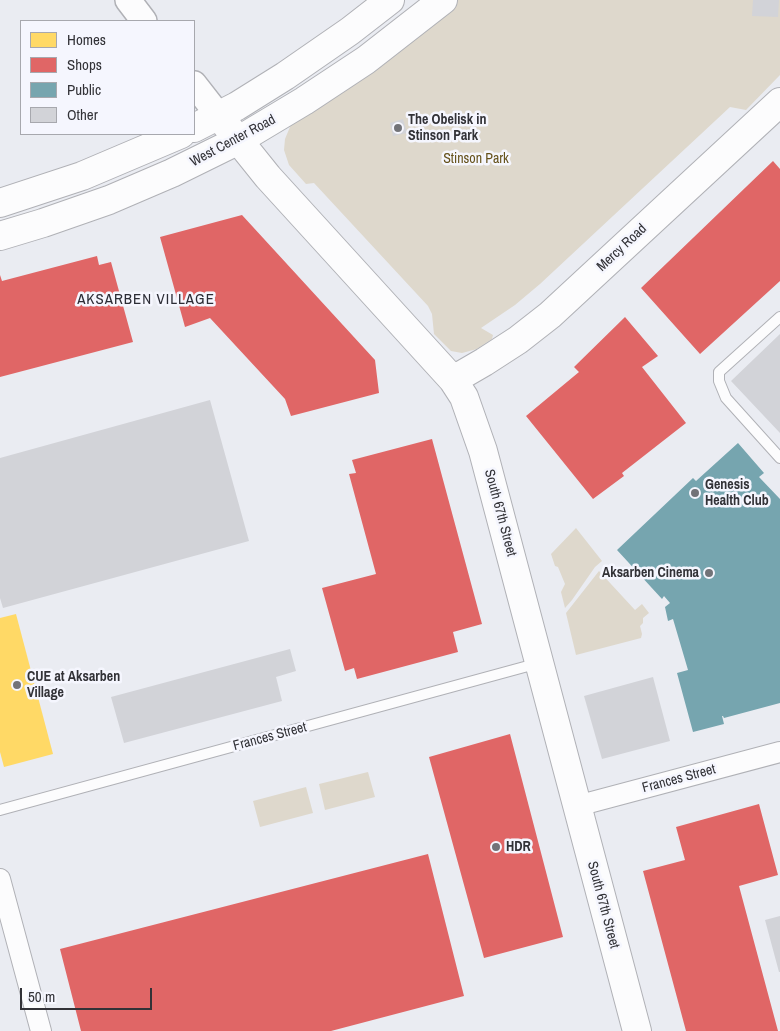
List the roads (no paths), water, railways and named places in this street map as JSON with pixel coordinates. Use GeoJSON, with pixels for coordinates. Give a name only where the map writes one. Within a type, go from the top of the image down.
{"type":"FeatureCollection","features":[{"type":"Feature","properties":{"kind":"main road"},"geometry":{"type":"LineString","coordinates":[[195,128],[219,116],[305,62],[390,0]]}},
{"type":"Feature","properties":{"kind":"main road","name":"West Center Road"},"geometry":{"type":"LineString","coordinates":[[0,236],[109,200],[172,173],[239,140],[304,101],[366,60],[443,0]]}},
{"type":"Feature","properties":{"kind":"main road","name":"Mercy Road"},"geometry":{"type":"LineString","coordinates":[[453,380],[518,340],[550,315],[780,102]]}},
{"type":"Feature","properties":{"kind":"main road","name":"South 67th Street"},"geometry":{"type":"LineString","coordinates":[[219,116],[268,177],[453,380],[464,397],[483,451],[637,1031]]}},
{"type":"Feature","properties":{"kind":"main road"},"geometry":{"type":"LineString","coordinates":[[0,203],[96,170],[179,135]]}},
{"type":"Feature","properties":{"kind":"street"},"geometry":{"type":"LineString","coordinates":[[128,0],[143,20]]}},
{"type":"Feature","properties":{"kind":"street","name":"South 67th Street"},"geometry":{"type":"LineString","coordinates":[[195,85],[219,116]]}},
{"type":"Feature","properties":{"kind":"street","name":"Frances Street"},"geometry":{"type":"LineString","coordinates":[[577,806],[780,752]]}},
{"type":"Feature","properties":{"kind":"street"},"geometry":{"type":"LineString","coordinates":[[0,879],[41,1031]]}},
{"type":"Feature","properties":{"kind":"lane"},"geometry":{"type":"LineString","coordinates":[[780,317],[719,372],[718,381],[726,398],[780,458]]}},
{"type":"Feature","properties":{"kind":"lane","name":"Frances Street"},"geometry":{"type":"LineString","coordinates":[[0,810],[539,663]]}},
{"type":"Feature","properties":{"kind":"place","name":"The Obelisk in Stinson Park"},"geometry":{"type":"Point","coordinates":[398,128]}},
{"type":"Feature","properties":{"kind":"place","name":"Genesis Health Club"},"geometry":{"type":"Point","coordinates":[695,493]}},
{"type":"Feature","properties":{"kind":"place","name":"Aksarben Cinema"},"geometry":{"type":"Point","coordinates":[709,573]}},
{"type":"Feature","properties":{"kind":"place","name":"CUE at Aksarben Village"},"geometry":{"type":"Point","coordinates":[17,685]}},
{"type":"Feature","properties":{"kind":"place","name":"HDR"},"geometry":{"type":"Point","coordinates":[496,847]}},
{"type":"Feature","properties":{"kind":"district","name":"AKSARBEN VILLAGE"},"geometry":{"type":"Point","coordinates":[146,300]}},
{"type":"Feature","properties":{"kind":"park label","name":"Stinson Park"},"geometry":{"type":"Point","coordinates":[476,159]}}]}
